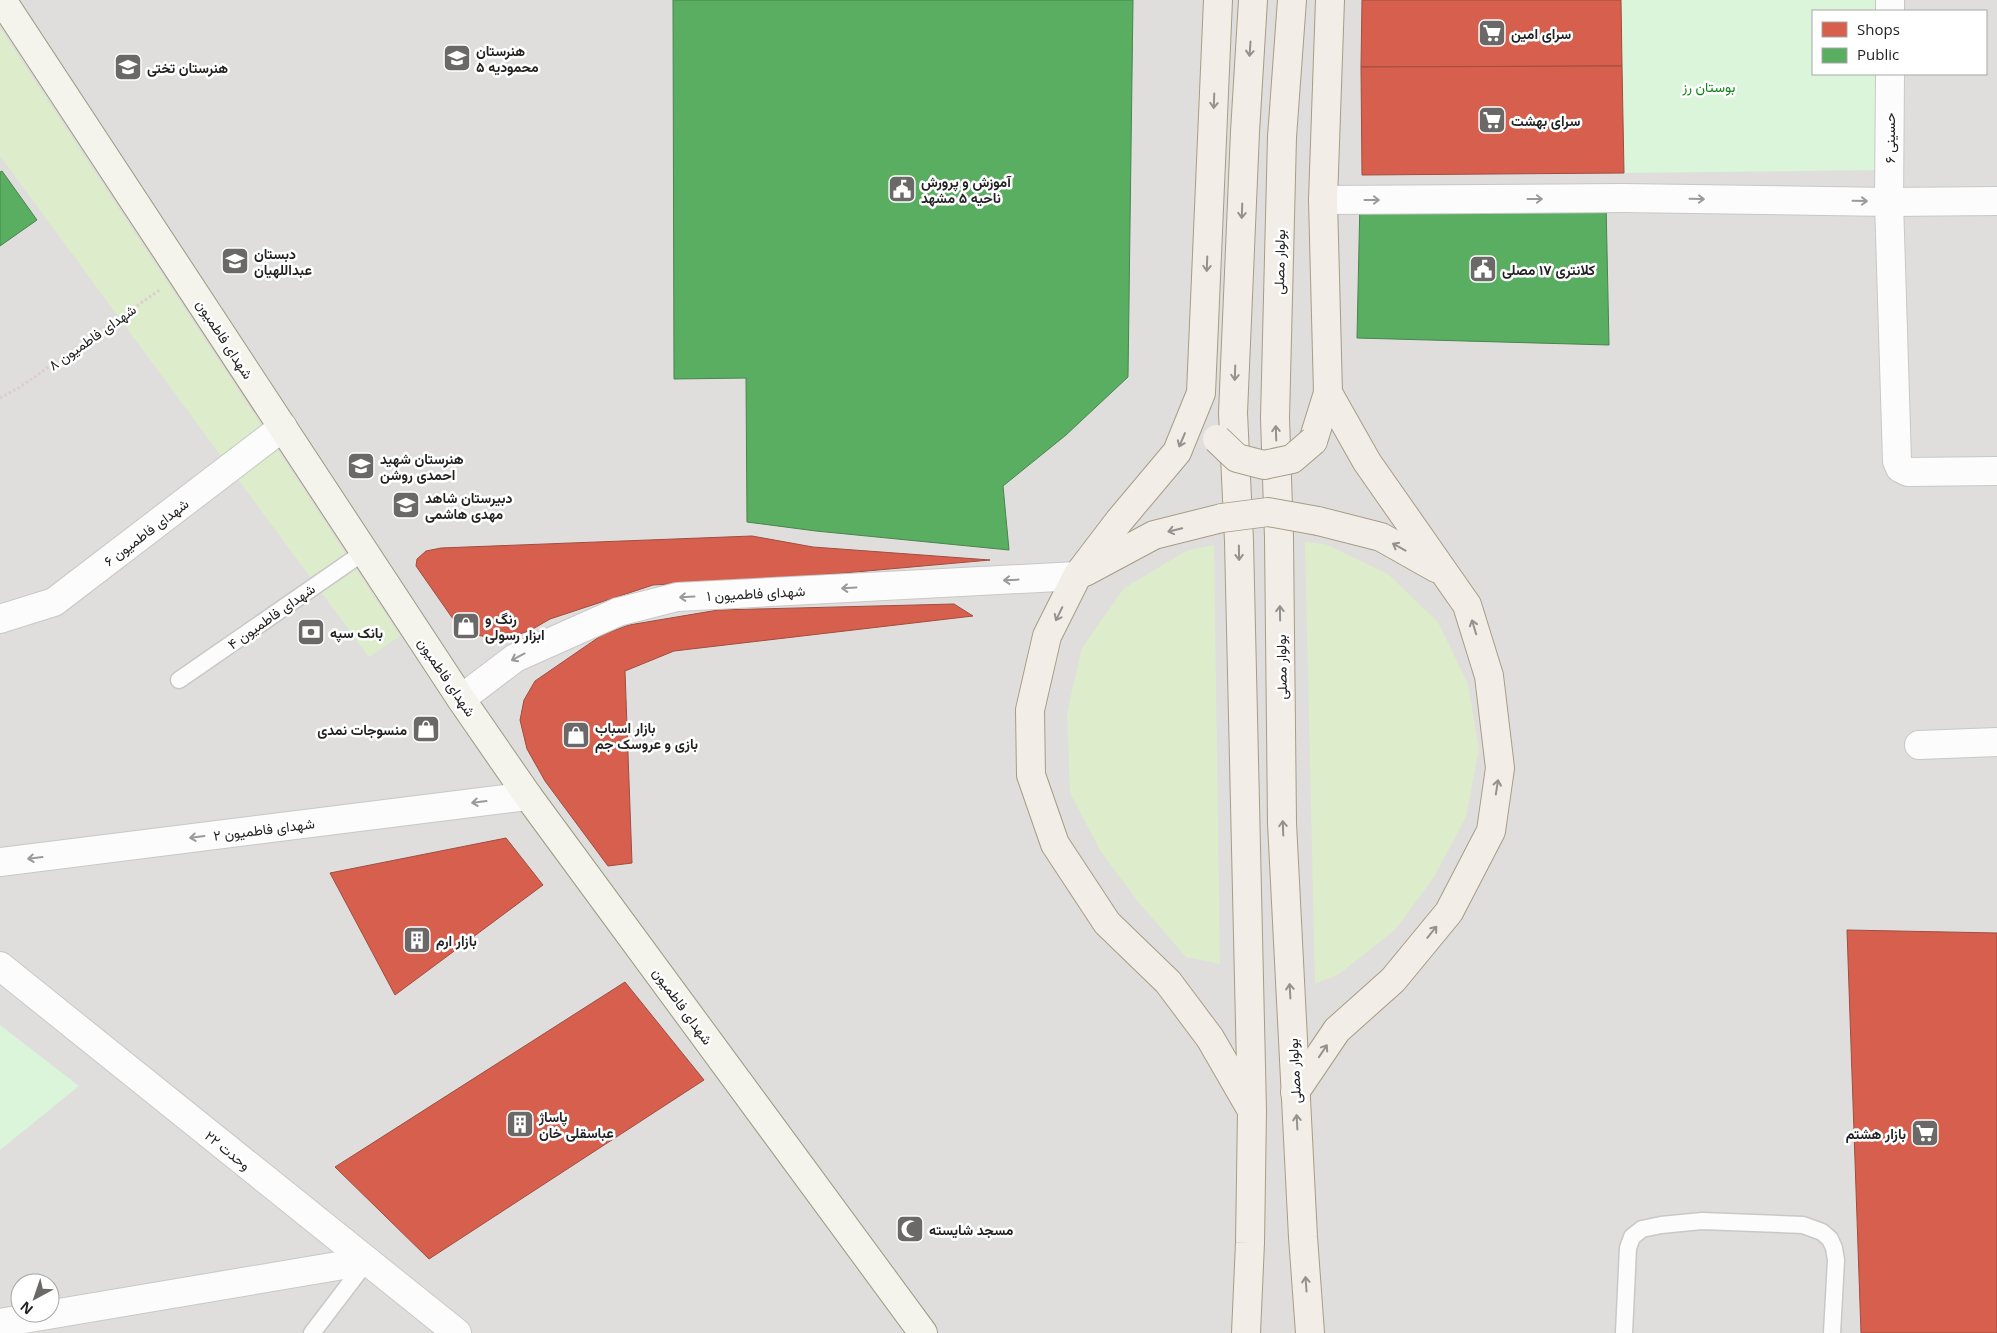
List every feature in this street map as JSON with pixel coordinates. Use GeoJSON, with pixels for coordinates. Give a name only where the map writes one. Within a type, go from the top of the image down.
{"type":"FeatureCollection","features":[{"type":"Feature","properties":{"kind":"main road"},"geometry":{"type":"LineString","coordinates":[[1218,0],[1202,393],[1217,439],[1237,458],[1264,465],[1292,459],[1313,441],[1328,393],[1324,200],[1330,0]]}},
{"type":"Feature","properties":{"kind":"main road"},"geometry":{"type":"LineString","coordinates":[[1246,1333],[1250,1243],[1252,1111],[1239,542],[1233,413],[1244,142],[1254,0]]}},
{"type":"Feature","properties":{"kind":"main road","name":"بولوار مصلی"},"geometry":{"type":"LineString","coordinates":[[1292,0],[1282,137],[1276,418],[1282,823],[1295,1092],[1310,1333]]}},
{"type":"Feature","properties":{"kind":"main road"},"geometry":{"type":"LineString","coordinates":[[1202,393],[1177,452],[1119,521],[1077,576],[1048,636],[1030,710],[1030,775],[1055,844],[1107,923],[1168,982],[1210,1038],[1252,1111]]}},
{"type":"Feature","properties":{"kind":"main road"},"geometry":{"type":"LineString","coordinates":[[1295,1092],[1337,1030],[1393,980],[1449,912],[1491,831],[1500,768],[1488,676],[1467,606],[1367,462],[1328,393]]}},
{"type":"Feature","properties":{"kind":"main road"},"geometry":{"type":"LineString","coordinates":[[1077,576],[1154,535],[1222,518],[1268,512],[1318,521],[1381,537],[1442,571]]}},
{"type":"Feature","properties":{"kind":"street","name":"شهدای فاطمیون"},"geometry":{"type":"LineString","coordinates":[[2,0],[461,699],[528,796],[923,1333]]}},
{"type":"Feature","properties":{"kind":"street","name":"حسینی ۶"},"geometry":{"type":"LineString","coordinates":[[1890,75],[1889,202],[1897,461],[1900,468],[1908,472],[1997,471]]}},
{"type":"Feature","properties":{"kind":"street"},"geometry":{"type":"LineString","coordinates":[[1324,200],[1623,198],[1889,202],[1997,201]]}},
{"type":"Feature","properties":{"kind":"street","name":"شهدای فاطمیون ۶"},"geometry":{"type":"LineString","coordinates":[[0,619],[54,602],[283,427]]}},
{"type":"Feature","properties":{"kind":"street","name":"شهدای فاطمیون ۱"},"geometry":{"type":"LineString","coordinates":[[461,699],[515,658],[618,612],[677,597],[1077,576]]}},
{"type":"Feature","properties":{"kind":"street"},"geometry":{"type":"LineString","coordinates":[[1919,745],[1997,742]]}},
{"type":"Feature","properties":{"kind":"street","name":"شهدای فاطمیون ۲"},"geometry":{"type":"LineString","coordinates":[[0,862],[528,796]]}},
{"type":"Feature","properties":{"kind":"street","name":"وحدت ۲۲"},"geometry":{"type":"LineString","coordinates":[[0,966],[456,1333]]}},
{"type":"Feature","properties":{"kind":"street"},"geometry":{"type":"LineString","coordinates":[[0,1322],[367,1261]]}},
{"type":"Feature","properties":{"kind":"lane","name":"شهدای فاطمیون ۴"},"geometry":{"type":"LineString","coordinates":[[179,680],[364,552]]}},
{"type":"Feature","properties":{"kind":"lane"},"geometry":{"type":"LineString","coordinates":[[1624,1333],[1628,1248],[1632,1237],[1642,1229],[1702,1221],[1803,1225],[1822,1232],[1830,1239],[1836,1260],[1832,1333]]}},
{"type":"Feature","properties":{"kind":"lane"},"geometry":{"type":"LineString","coordinates":[[312,1333],[367,1261]]}},
{"type":"Feature","properties":{"kind":"path","name":"شهدای فاطمیون ۸"},"geometry":{"type":"LineString","coordinates":[[0,398],[20,387],[183,274]]}},
{"type":"Feature","properties":{"kind":"shaded area"},"geometry":{"type":"Polygon","coordinates":[[[0,0],[1997,0],[1997,1333],[0,1333],[0,0]]]}},
{"type":"Feature","properties":{"kind":"green space","name":"بوستان رز"},"geometry":{"type":"Polygon","coordinates":[[[1621,0],[1875,0],[1876,10],[1812,10],[1812,75],[1877,75],[1879,170],[1624,173],[1621,0]]]}},
{"type":"Feature","properties":{"kind":"green space"},"geometry":{"type":"Polygon","coordinates":[[[0,28],[400,636],[369,657],[0,156],[0,28]]]}},
{"type":"Feature","properties":{"kind":"green space"},"geometry":{"type":"Polygon","coordinates":[[[1305,542],[1325,544],[1388,574],[1438,622],[1468,684],[1479,749],[1466,817],[1434,877],[1395,930],[1339,974],[1315,984],[1305,542]]]}},
{"type":"Feature","properties":{"kind":"green space"},"geometry":{"type":"Polygon","coordinates":[[[1214,545],[1220,964],[1186,957],[1139,903],[1101,852],[1070,793],[1067,713],[1082,648],[1124,588],[1188,550],[1214,545]]]}},
{"type":"Feature","properties":{"kind":"green space"},"geometry":{"type":"Polygon","coordinates":[[[0,1025],[79,1086],[0,1150],[0,1025]]]}},
{"type":"Feature","properties":{"kind":"building: Shops","name":"سرای امین"},"geometry":{"type":"Polygon","coordinates":[[[1362,0],[1621,0],[1622,66],[1361,67],[1362,0]]]}},
{"type":"Feature","properties":{"kind":"building: Shops","name":"سرای بهشت"},"geometry":{"type":"Polygon","coordinates":[[[1622,66],[1624,173],[1362,175],[1361,67],[1622,66]]]}},
{"type":"Feature","properties":{"kind":"building: Shops"},"geometry":{"type":"Polygon","coordinates":[[[752,536],[813,547],[990,560],[833,574],[653,585],[550,619],[531,630],[506,639],[491,638],[460,629],[416,566],[417,559],[426,551],[441,548],[752,536]]]}},
{"type":"Feature","properties":{"kind":"building: Shops","name":"بازار اسباب بازی و عروسک جم"},"geometry":{"type":"Polygon","coordinates":[[[954,604],[973,616],[674,651],[625,671],[632,863],[608,866],[545,781],[527,749],[520,720],[524,700],[535,681],[602,635],[629,625],[718,610],[954,604]]]}},
{"type":"Feature","properties":{"kind":"building: Shops","name":"بازار ارم"},"geometry":{"type":"Polygon","coordinates":[[[506,838],[543,885],[395,995],[330,873],[506,838]]]}},
{"type":"Feature","properties":{"kind":"building: Shops","name":"بازار هشتم"},"geometry":{"type":"Polygon","coordinates":[[[1847,930],[1997,933],[1997,1333],[1861,1333],[1847,930]]]}},
{"type":"Feature","properties":{"kind":"building: Shops","name":"پاساژ عباسقلی خان"},"geometry":{"type":"Polygon","coordinates":[[[625,982],[704,1080],[429,1259],[335,1167],[625,982]]]}},
{"type":"Feature","properties":{"kind":"building: Public","name":"آموزش و پرورش ناحیه ۵ مشهد"},"geometry":{"type":"Polygon","coordinates":[[[673,0],[1133,0],[1128,377],[1066,435],[1003,486],[1009,550],[816,531],[747,522],[746,378],[674,379],[673,0]]]}},
{"type":"Feature","properties":{"kind":"building: Public"},"geometry":{"type":"Polygon","coordinates":[[[2,171],[37,220],[0,246],[0,172],[2,171]]]}},
{"type":"Feature","properties":{"kind":"building: Public","name":"کلانتری ۱۷ مصلی"},"geometry":{"type":"Polygon","coordinates":[[[1360,200],[1606,201],[1609,345],[1357,338],[1360,200]]]}},
{"type":"Feature","properties":{"kind":"place","name":"سرای امین"},"geometry":{"type":"Point","coordinates":[1492,33]}},
{"type":"Feature","properties":{"kind":"place","name":"هنرستان محمودیه ۵"},"geometry":{"type":"Point","coordinates":[457,58]}},
{"type":"Feature","properties":{"kind":"place","name":"هنرستان تختی"},"geometry":{"type":"Point","coordinates":[128,67]}},
{"type":"Feature","properties":{"kind":"place","name":"سرای بهشت"},"geometry":{"type":"Point","coordinates":[1492,120]}},
{"type":"Feature","properties":{"kind":"place","name":"آموزش و پرورش ناحیه ۵ مشهد"},"geometry":{"type":"Point","coordinates":[902,189]}},
{"type":"Feature","properties":{"kind":"place","name":"دبستان عبداللهیان"},"geometry":{"type":"Point","coordinates":[235,261]}},
{"type":"Feature","properties":{"kind":"place","name":"کلانتری ۱۷ مصلی"},"geometry":{"type":"Point","coordinates":[1483,269]}},
{"type":"Feature","properties":{"kind":"place","name":"هنرستان شهید احمدی روشن"},"geometry":{"type":"Point","coordinates":[361,466]}},
{"type":"Feature","properties":{"kind":"place","name":"دبیرستان شاهد مهدی هاشمی"},"geometry":{"type":"Point","coordinates":[406,505]}},
{"type":"Feature","properties":{"kind":"place","name":"رنگ و ابزار رسولی"},"geometry":{"type":"Point","coordinates":[466,626]}},
{"type":"Feature","properties":{"kind":"place","name":"بانک سپه"},"geometry":{"type":"Point","coordinates":[311,632]}},
{"type":"Feature","properties":{"kind":"place","name":"منسوجات نمدی"},"geometry":{"type":"Point","coordinates":[426,729]}},
{"type":"Feature","properties":{"kind":"place","name":"بازار اسباب بازی و عروسک جم"},"geometry":{"type":"Point","coordinates":[576,735]}},
{"type":"Feature","properties":{"kind":"place","name":"بازار ارم"},"geometry":{"type":"Point","coordinates":[417,940]}},
{"type":"Feature","properties":{"kind":"place","name":"پاساژ عباسقلی خان"},"geometry":{"type":"Point","coordinates":[520,1124]}},
{"type":"Feature","properties":{"kind":"place","name":"بازار هشتم"},"geometry":{"type":"Point","coordinates":[1925,1133]}},
{"type":"Feature","properties":{"kind":"place","name":"مسجد شایسته"},"geometry":{"type":"Point","coordinates":[910,1229]}}]}
